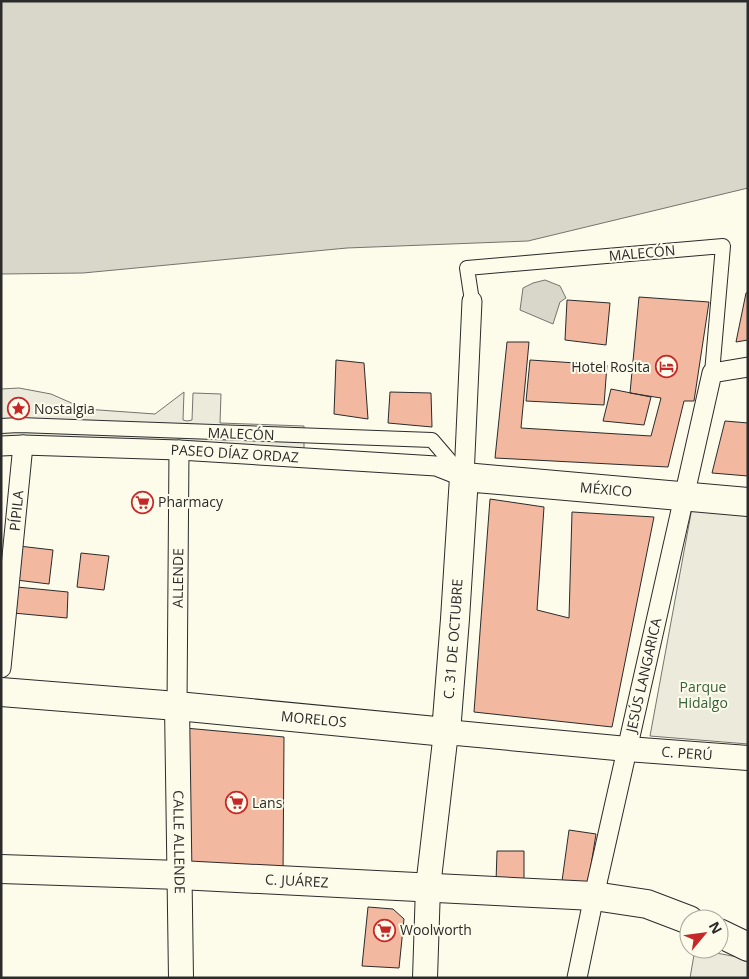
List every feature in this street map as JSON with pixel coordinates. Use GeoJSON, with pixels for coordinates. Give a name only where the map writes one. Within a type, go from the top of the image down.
{"type":"FeatureCollection","features":[{"type":"Feature","properties":{"kind":"main road","name":"MÉXICO"},"geometry":{"type":"LineString","coordinates":[[464,478],[748,502]]}},
{"type":"Feature","properties":{"kind":"main road","name":"C. 31 DE OCTUBRE"},"geometry":{"type":"LineString","coordinates":[[446,732],[464,478]]}},
{"type":"Feature","properties":{"kind":"main road","name":"MORELOS"},"geometry":{"type":"LineString","coordinates":[[1,692],[177,706],[446,732]]}},
{"type":"Feature","properties":{"kind":"main road","name":"C. JUÁREZ"},"geometry":{"type":"LineString","coordinates":[[1,870],[180,875],[594,896],[647,904],[679,916]]}},
{"type":"Feature","properties":{"kind":"main road"},"geometry":{"type":"LineString","coordinates":[[729,938],[748,947]]}},
{"type":"Feature","properties":{"kind":"street","name":"MALECÓN"},"geometry":{"type":"LineString","coordinates":[[472,301],[467,268],[723,246],[712,373]]}},
{"type":"Feature","properties":{"kind":"street","name":"C. 31 DE OCTUBRE"},"geometry":{"type":"LineString","coordinates":[[464,478],[472,301]]}},
{"type":"Feature","properties":{"kind":"street"},"geometry":{"type":"LineString","coordinates":[[712,373],[748,367]]}},
{"type":"Feature","properties":{"kind":"street","name":"JESÚS LANGARICA"},"geometry":{"type":"LineString","coordinates":[[577,978],[712,373]]}},
{"type":"Feature","properties":{"kind":"street","name":"MALECÓN"},"geometry":{"type":"LineString","coordinates":[[1,426],[19,425],[432,440],[464,478]]}},
{"type":"Feature","properties":{"kind":"street","name":"PÍPILA"},"geometry":{"type":"LineString","coordinates":[[1,668],[23,445]]}},
{"type":"Feature","properties":{"kind":"street","name":"PASEO DÍAZ ORDAZ"},"geometry":{"type":"LineString","coordinates":[[1,446],[179,450],[436,466],[464,478]]}},
{"type":"Feature","properties":{"kind":"street","name":"ALLENDE"},"geometry":{"type":"LineString","coordinates":[[177,706],[179,450]]}},
{"type":"Feature","properties":{"kind":"street","name":"CALLE ALLENDE"},"geometry":{"type":"LineString","coordinates":[[177,706],[181,978]]}},
{"type":"Feature","properties":{"kind":"street","name":"C. 31 DE OCTUBRE"},"geometry":{"type":"LineString","coordinates":[[425,978],[428,887],[446,732]]}},
{"type":"Feature","properties":{"kind":"street","name":"MORELOS"},"geometry":{"type":"LineString","coordinates":[[446,732],[627,749]]}},
{"type":"Feature","properties":{"kind":"street","name":"C. PERÚ"},"geometry":{"type":"LineString","coordinates":[[627,749],[748,758]]}},
{"type":"Feature","properties":{"kind":"green space","name":"Parque Hidalgo"},"geometry":{"type":"Polygon","coordinates":[[[692,508],[748,514],[748,744],[650,736],[692,508]]]}},
{"type":"Feature","properties":{"kind":"green space"},"geometry":{"type":"Polygon","coordinates":[[[729,955],[748,959],[748,978],[690,978],[693,959],[729,959],[729,955]]]}},
{"type":"Feature","properties":{"kind":"shaded area"},"geometry":{"type":"Polygon","coordinates":[[[1,1],[748,1],[748,188],[528,241],[347,248],[83,273],[1,274],[1,1]]]}},
{"type":"Feature","properties":{"kind":"shaded area"},"geometry":{"type":"Polygon","coordinates":[[[545,280],[560,286],[566,298],[560,302],[553,324],[520,310],[523,288],[545,280]]]}},
{"type":"Feature","properties":{"kind":"shaded area"},"geometry":{"type":"Polygon","coordinates":[[[19,388],[51,394],[85,409],[155,414],[184,392],[183,420],[187,421],[192,420],[193,393],[221,394],[220,423],[304,426],[304,450],[1,441],[1,389],[19,388]]]}},
{"type":"Feature","properties":{"kind":"building"},"geometry":{"type":"Polygon","coordinates":[[[748,292],[748,340],[736,342],[746,293],[748,292]]]}},
{"type":"Feature","properties":{"kind":"building","name":"Hotel Rosita"},"geometry":{"type":"Polygon","coordinates":[[[639,297],[709,302],[694,401],[684,401],[668,467],[495,458],[507,342],[529,342],[521,428],[651,436],[661,398],[630,393],[639,297]]]}},
{"type":"Feature","properties":{"kind":"building"},"geometry":{"type":"Polygon","coordinates":[[[567,300],[610,303],[606,345],[565,340],[567,300]]]}},
{"type":"Feature","properties":{"kind":"building"},"geometry":{"type":"Polygon","coordinates":[[[336,360],[364,363],[368,419],[334,414],[336,360]]]}},
{"type":"Feature","properties":{"kind":"building"},"geometry":{"type":"Polygon","coordinates":[[[530,360],[607,365],[604,405],[526,401],[530,360]]]}},
{"type":"Feature","properties":{"kind":"building"},"geometry":{"type":"Polygon","coordinates":[[[611,389],[651,397],[644,425],[603,421],[611,389]]]}},
{"type":"Feature","properties":{"kind":"building"},"geometry":{"type":"Polygon","coordinates":[[[390,392],[431,393],[432,427],[388,423],[390,392]]]}},
{"type":"Feature","properties":{"kind":"building"},"geometry":{"type":"Polygon","coordinates":[[[725,421],[748,423],[748,476],[712,473],[725,421]]]}},
{"type":"Feature","properties":{"kind":"building"},"geometry":{"type":"Polygon","coordinates":[[[490,499],[544,507],[537,610],[569,618],[572,512],[654,517],[612,727],[474,712],[490,499]]]}},
{"type":"Feature","properties":{"kind":"building"},"geometry":{"type":"Polygon","coordinates":[[[19,546],[53,550],[49,584],[16,580],[19,546]]]}},
{"type":"Feature","properties":{"kind":"building"},"geometry":{"type":"Polygon","coordinates":[[[81,553],[109,556],[104,590],[77,587],[81,553]]]}},
{"type":"Feature","properties":{"kind":"building"},"geometry":{"type":"Polygon","coordinates":[[[17,587],[68,592],[67,618],[13,613],[17,587]]]}},
{"type":"Feature","properties":{"kind":"building","name":"Lans"},"geometry":{"type":"Polygon","coordinates":[[[185,728],[284,737],[283,876],[191,868],[185,728]]]}},
{"type":"Feature","properties":{"kind":"building"},"geometry":{"type":"Polygon","coordinates":[[[569,830],[596,834],[588,884],[562,881],[569,830]]]}},
{"type":"Feature","properties":{"kind":"building"},"geometry":{"type":"Polygon","coordinates":[[[497,851],[524,851],[524,882],[496,882],[497,851]]]}},
{"type":"Feature","properties":{"kind":"building","name":"Woolworth"},"geometry":{"type":"Polygon","coordinates":[[[368,907],[393,909],[404,919],[399,968],[362,966],[368,907]]]}},
{"type":"Feature","properties":{"kind":"place","name":"Hotel Rosita"},"geometry":{"type":"Point","coordinates":[666,367]}},
{"type":"Feature","properties":{"kind":"place","name":"Nostalgia"},"geometry":{"type":"Point","coordinates":[18,409]}},
{"type":"Feature","properties":{"kind":"place","name":"Pharmacy"},"geometry":{"type":"Point","coordinates":[142,502]}},
{"type":"Feature","properties":{"kind":"place","name":"Lans"},"geometry":{"type":"Point","coordinates":[236,803]}},
{"type":"Feature","properties":{"kind":"place","name":"Woolworth"},"geometry":{"type":"Point","coordinates":[384,930]}}]}
